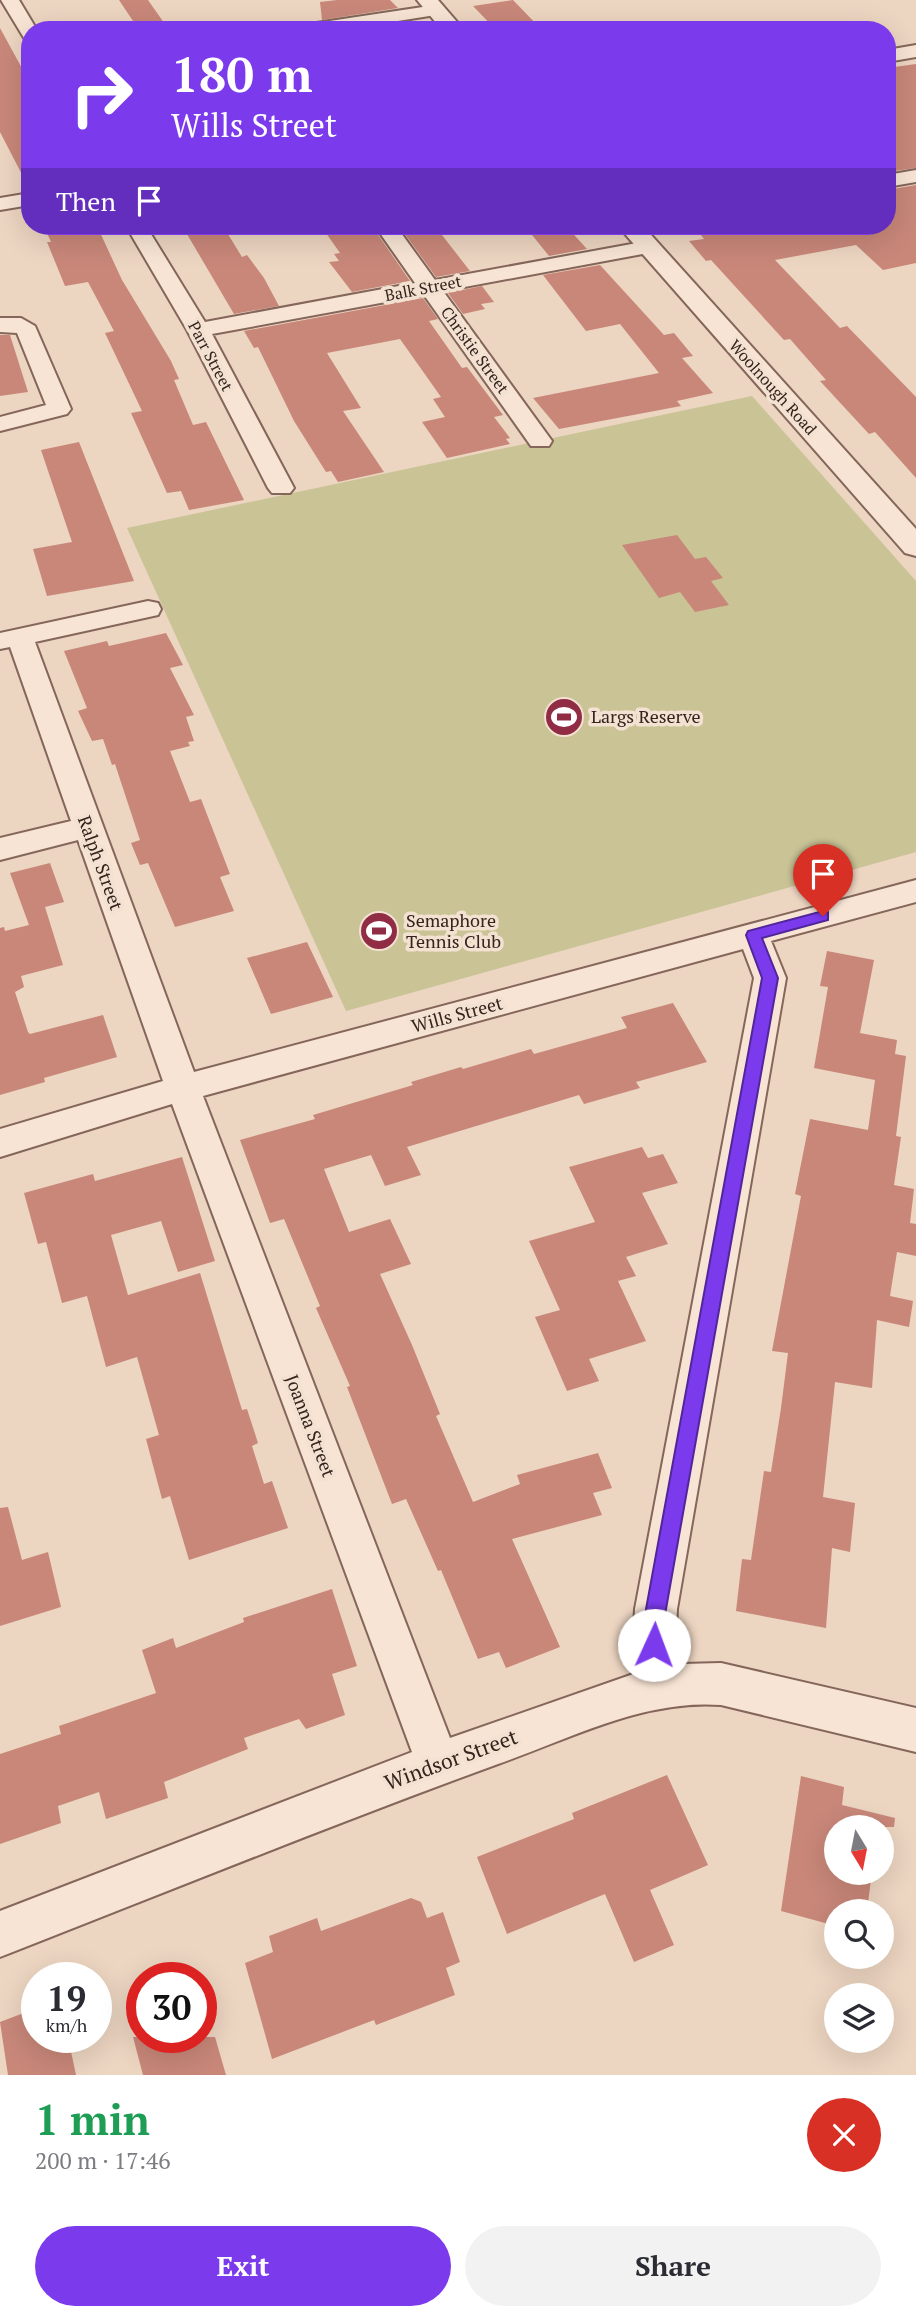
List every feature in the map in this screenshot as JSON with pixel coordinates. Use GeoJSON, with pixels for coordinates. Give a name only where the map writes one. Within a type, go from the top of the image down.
{"type":"FeatureCollection","features":[{"type":"Feature","properties":{"kind":"street"},"geometry":{"type":"LineString","coordinates":[[10,0],[22,21]]}},
{"type":"Feature","properties":{"kind":"street"},"geometry":{"type":"LineString","coordinates":[[349,21],[431,5],[446,21]]}},
{"type":"Feature","properties":{"kind":"street"},"geometry":{"type":"LineString","coordinates":[[896,54],[916,51]]}},
{"type":"Feature","properties":{"kind":"street"},"geometry":{"type":"LineString","coordinates":[[896,179],[916,176]]}},
{"type":"Feature","properties":{"kind":"street"},"geometry":{"type":"LineString","coordinates":[[0,204],[21,200]]}},
{"type":"Feature","properties":{"kind":"street","name":"Parr Street"},"geometry":{"type":"LineString","coordinates":[[141,235],[198,331],[281,488]]}},
{"type":"Feature","properties":{"kind":"street","name":"Christie Street"},"geometry":{"type":"LineString","coordinates":[[391,235],[540,441]]}},
{"type":"Feature","properties":{"kind":"street","name":"Balk Street"},"geometry":{"type":"LineString","coordinates":[[198,331],[429,287],[628,235]]}},
{"type":"Feature","properties":{"kind":"street","name":"Woolnough Road"},"geometry":{"type":"LineString","coordinates":[[642,235],[916,547]]}},
{"type":"Feature","properties":{"kind":"street"},"geometry":{"type":"LineString","coordinates":[[0,424],[59,410],[27,331],[11,325]]}},
{"type":"Feature","properties":{"kind":"street"},"geometry":{"type":"LineString","coordinates":[[10,639],[148,609]]}},
{"type":"Feature","properties":{"kind":"street","name":"Ralph Street"},"geometry":{"type":"LineString","coordinates":[[10,639],[87,827],[183,1088]]}},
{"type":"Feature","properties":{"kind":"street"},"geometry":{"type":"LineString","coordinates":[[0,849],[87,827]]}},
{"type":"Feature","properties":{"kind":"street","name":"Wills Street"},"geometry":{"type":"LineString","coordinates":[[0,1143],[183,1088],[916,891]]}},
{"type":"Feature","properties":{"kind":"street"},"geometry":{"type":"LineString","coordinates":[[668,1685],[654,1645],[656,1609],[770,978],[753,935]]}},
{"type":"Feature","properties":{"kind":"street","name":"Joanna Street"},"geometry":{"type":"LineString","coordinates":[[183,1088],[438,1764]]}},
{"type":"Feature","properties":{"kind":"street","name":"Windsor Street"},"geometry":{"type":"LineString","coordinates":[[0,1934],[438,1764],[637,1693],[668,1685],[695,1682],[721,1684],[916,1730]]}},
{"type":"Feature","properties":{"kind":"shaded area","name":"Largs Reserve"},"geometry":{"type":"Polygon","coordinates":[[[752,396],[916,581],[916,852],[346,1011],[127,528],[752,396]]]}},
{"type":"Feature","properties":{"kind":"building"},"geometry":{"type":"Polygon","coordinates":[[[119,0],[148,0],[163,21],[133,21],[119,0]]]}},
{"type":"Feature","properties":{"kind":"building"},"geometry":{"type":"Polygon","coordinates":[[[390,0],[398,8],[322,20],[320,2],[390,0]]]}},
{"type":"Feature","properties":{"kind":"building"},"geometry":{"type":"Polygon","coordinates":[[[513,0],[533,21],[487,21],[473,6],[513,0]]]}},
{"type":"Feature","properties":{"kind":"building"},"geometry":{"type":"Polygon","coordinates":[[[0,28],[21,66],[21,173],[0,132],[0,28]]]}},
{"type":"Feature","properties":{"kind":"building"},"geometry":{"type":"Polygon","coordinates":[[[916,64],[916,168],[896,171],[896,67],[916,64]]]}},
{"type":"Feature","properties":{"kind":"building"},"geometry":{"type":"Polygon","coordinates":[[[916,185],[916,263],[883,270],[856,245],[775,260],[840,328],[847,326],[916,397],[916,478],[875,432],[869,434],[820,381],[826,380],[790,339],[784,340],[711,260],[706,261],[689,241],[704,239],[701,235],[896,235],[896,188],[916,185]]]}},
{"type":"Feature","properties":{"kind":"building"},"geometry":{"type":"Polygon","coordinates":[[[48,235],[101,235],[122,280],[171,361],[179,379],[174,380],[193,425],[206,422],[244,500],[189,510],[181,491],[167,493],[131,413],[142,411],[105,333],[114,331],[88,282],[65,286],[47,242],[51,242],[48,235]]]}},
{"type":"Feature","properties":{"kind":"building"},"geometry":{"type":"Polygon","coordinates":[[[188,235],[229,235],[242,257],[247,255],[264,278],[279,306],[234,314],[188,235]]]}},
{"type":"Feature","properties":{"kind":"building"},"geometry":{"type":"Polygon","coordinates":[[[327,235],[378,235],[410,281],[352,292],[329,262],[339,261],[334,254],[340,253],[327,235]]]}},
{"type":"Feature","properties":{"kind":"building"},"geometry":{"type":"Polygon","coordinates":[[[406,235],[442,235],[470,271],[436,277],[406,235]]]}},
{"type":"Feature","properties":{"kind":"building"},"geometry":{"type":"Polygon","coordinates":[[[532,235],[574,235],[587,249],[549,256],[532,235]]]}},
{"type":"Feature","properties":{"kind":"building"},"geometry":{"type":"Polygon","coordinates":[[[600,265],[664,335],[674,333],[693,356],[682,358],[713,393],[677,401],[681,406],[559,429],[533,398],[659,373],[620,324],[586,331],[543,275],[600,265]]]}},
{"type":"Feature","properties":{"kind":"building"},"geometry":{"type":"Polygon","coordinates":[[[482,286],[494,302],[481,304],[485,309],[463,314],[448,293],[482,286]]]}},
{"type":"Feature","properties":{"kind":"building"},"geometry":{"type":"Polygon","coordinates":[[[423,298],[438,319],[429,321],[462,368],[467,367],[503,415],[494,417],[510,438],[506,439],[510,444],[447,458],[422,422],[445,417],[433,399],[441,397],[400,339],[327,353],[361,408],[343,411],[384,472],[338,482],[331,471],[326,472],[294,421],[258,347],[254,348],[244,331],[423,298]]]}},
{"type":"Feature","properties":{"kind":"building"},"geometry":{"type":"Polygon","coordinates":[[[0,335],[10,335],[28,392],[0,396],[0,335]]]}},
{"type":"Feature","properties":{"kind":"building"},"geometry":{"type":"Polygon","coordinates":[[[79,442],[134,581],[47,596],[33,549],[72,542],[41,450],[79,442]]]}},
{"type":"Feature","properties":{"kind":"building"},"geometry":{"type":"Polygon","coordinates":[[[677,535],[695,559],[706,557],[723,578],[711,581],[729,605],[695,612],[680,592],[659,598],[622,545],[677,535]]]}},
{"type":"Feature","properties":{"kind":"building"},"geometry":{"type":"Polygon","coordinates":[[[166,633],[183,665],[170,668],[194,715],[186,717],[194,741],[188,742],[190,746],[170,751],[190,802],[201,799],[230,874],[220,877],[234,911],[175,927],[148,863],[140,865],[131,843],[140,840],[115,764],[112,765],[103,739],[92,741],[78,711],[87,708],[64,651],[107,641],[109,646],[166,633]]]}},
{"type":"Feature","properties":{"kind":"building"},"geometry":{"type":"Polygon","coordinates":[[[50,863],[64,902],[45,907],[63,965],[21,976],[24,987],[15,992],[28,1032],[30,1034],[103,1015],[117,1057],[44,1078],[45,1082],[0,1095],[0,928],[4,927],[5,931],[29,925],[10,873],[50,863]]]}},
{"type":"Feature","properties":{"kind":"building"},"geometry":{"type":"Polygon","coordinates":[[[307,942],[333,997],[271,1014],[247,958],[307,942]]]}},
{"type":"Feature","properties":{"kind":"building"},"geometry":{"type":"Polygon","coordinates":[[[827,951],[874,960],[860,1033],[897,1040],[895,1054],[906,1056],[896,1136],[901,1137],[894,1185],[914,1189],[910,1223],[916,1224],[916,1256],[897,1252],[890,1296],[913,1301],[909,1327],[877,1320],[872,1388],[835,1382],[823,1497],[855,1503],[850,1552],[832,1548],[826,1628],[736,1611],[742,1559],[751,1560],[764,1471],[771,1472],[781,1408],[788,1353],[772,1351],[801,1196],[795,1194],[810,1119],[868,1130],[875,1080],[814,1068],[828,987],[820,986],[827,951]]]}},
{"type":"Feature","properties":{"kind":"building"},"geometry":{"type":"Polygon","coordinates":[[[673,1003],[707,1062],[636,1082],[640,1088],[584,1104],[579,1095],[407,1147],[421,1175],[385,1186],[371,1155],[324,1169],[349,1232],[390,1219],[411,1264],[380,1274],[412,1345],[440,1414],[436,1416],[473,1502],[520,1484],[517,1475],[598,1453],[612,1488],[593,1493],[602,1515],[512,1539],[560,1647],[506,1668],[499,1652],[478,1659],[441,1570],[438,1571],[406,1499],[392,1504],[347,1387],[350,1386],[316,1308],[320,1306],[284,1219],[270,1223],[240,1140],[315,1119],[313,1115],[413,1085],[411,1082],[461,1067],[463,1069],[531,1049],[534,1054],[627,1028],[621,1017],[673,1003]]]}},
{"type":"Feature","properties":{"kind":"building"},"geometry":{"type":"Polygon","coordinates":[[[642,1147],[648,1158],[663,1154],[678,1183],[642,1193],[668,1244],[626,1257],[636,1276],[618,1281],[646,1341],[589,1359],[599,1381],[567,1391],[535,1317],[560,1310],[529,1241],[595,1222],[569,1167],[642,1147]]]}},
{"type":"Feature","properties":{"kind":"building"},"geometry":{"type":"Polygon","coordinates":[[[182,1157],[215,1261],[178,1272],[161,1221],[111,1235],[128,1295],[200,1273],[242,1410],[247,1409],[258,1443],[252,1446],[264,1484],[272,1481],[288,1528],[189,1560],[170,1496],[162,1499],[146,1439],[159,1435],[137,1357],[106,1367],[87,1296],[62,1303],[46,1242],[38,1244],[24,1193],[93,1174],[95,1181],[182,1157]]]}},
{"type":"Feature","properties":{"kind":"building"},"geometry":{"type":"Polygon","coordinates":[[[8,1507],[22,1560],[48,1552],[61,1607],[0,1626],[0,1508],[8,1507]]]}},
{"type":"Feature","properties":{"kind":"building"},"geometry":{"type":"Polygon","coordinates":[[[332,1589],[357,1666],[332,1674],[345,1715],[306,1729],[299,1719],[244,1738],[248,1749],[164,1782],[168,1798],[106,1819],[99,1792],[58,1806],[61,1823],[0,1844],[0,1754],[61,1734],[59,1726],[156,1693],[142,1650],[173,1638],[176,1648],[244,1622],[243,1618],[332,1589]]]}},
{"type":"Feature","properties":{"kind":"building"},"geometry":{"type":"Polygon","coordinates":[[[667,1775],[708,1865],[650,1890],[674,1945],[634,1962],[605,1894],[507,1934],[477,1857],[574,1819],[572,1813],[667,1775]]]}},
{"type":"Feature","properties":{"kind":"building"},"geometry":{"type":"Polygon","coordinates":[[[801,1776],[844,1787],[842,1805],[883,1815],[824,1815],[824,1885],[870,1885],[869,1899],[824,1899],[824,1923],[781,1911],[801,1776]]]}},
{"type":"Feature","properties":{"kind":"building"},"geometry":{"type":"Polygon","coordinates":[[[411,1898],[421,1902],[427,1918],[443,1912],[460,1962],[446,1968],[455,1995],[376,2025],[374,2020],[272,2059],[245,1963],[273,1952],[269,1936],[317,1918],[321,1931],[411,1898]]]}},
{"type":"Feature","properties":{"kind":"building"},"geometry":{"type":"Polygon","coordinates":[[[21,2014],[21,2053],[71,2053],[76,2075],[8,2075],[0,2022],[21,2014]]]}},
{"type":"Feature","properties":{"kind":"building"},"geometry":{"type":"Polygon","coordinates":[[[217,2044],[226,2075],[143,2075],[137,2053],[217,2053],[217,2044]]]}},
{"type":"Feature","properties":{"kind":"place","name":"Largs Reserve"},"geometry":{"type":"Point","coordinates":[564,717]}},
{"type":"Feature","properties":{"kind":"place","name":"Semaphore Tennis Club"},"geometry":{"type":"Point","coordinates":[379,931]}},
{"type":"Feature","properties":{"kind":"route"},"geometry":{"type":"LineString","coordinates":[[654,1645],[656,1609],[770,978],[764,956],[753,935],[823,916]]}}]}
